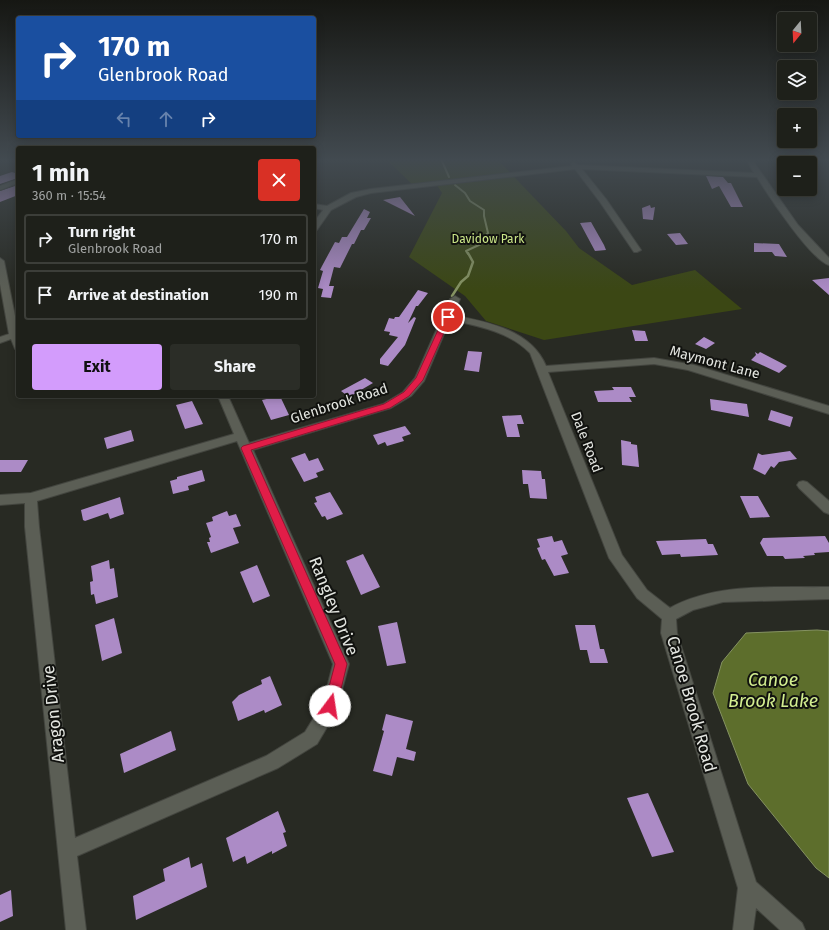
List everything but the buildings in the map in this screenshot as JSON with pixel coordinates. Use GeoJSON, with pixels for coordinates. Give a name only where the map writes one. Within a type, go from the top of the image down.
{"type":"FeatureCollection","features":[{"type":"Feature","properties":{"kind":"street"},"geometry":{"type":"LineString","coordinates":[[316,225],[328,208],[335,204]]}},
{"type":"Feature","properties":{"kind":"street"},"geometry":{"type":"LineString","coordinates":[[605,204],[637,250]]}},
{"type":"Feature","properties":{"kind":"street"},"geometry":{"type":"LineString","coordinates":[[777,204],[815,250],[829,262]]}},
{"type":"Feature","properties":{"kind":"street"},"geometry":{"type":"LineString","coordinates":[[316,206],[328,208]]}},
{"type":"Feature","properties":{"kind":"street"},"geometry":{"type":"LineString","coordinates":[[0,261],[16,340]]}},
{"type":"Feature","properties":{"kind":"street","name":"Glenbrook Road"},"geometry":{"type":"LineString","coordinates":[[0,500],[31,498],[387,406],[407,394],[420,379],[455,300]]}},
{"type":"Feature","properties":{"kind":"street","name":"Dale Road"},"geometry":{"type":"LineString","coordinates":[[448,317],[472,322],[521,340],[534,351],[616,558],[642,594],[669,616]]}},
{"type":"Feature","properties":{"kind":"street"},"geometry":{"type":"LineString","coordinates":[[0,340],[14,335]]}},
{"type":"Feature","properties":{"kind":"street","name":"Maymont Lane"},"geometry":{"type":"LineString","coordinates":[[542,369],[646,362],[672,363],[814,404],[829,410]]}},
{"type":"Feature","properties":{"kind":"street","name":"Rangley Drive"},"geometry":{"type":"LineString","coordinates":[[68,851],[272,762],[311,738],[330,706],[341,664],[224,398]]}},
{"type":"Feature","properties":{"kind":"street"},"geometry":{"type":"LineString","coordinates":[[803,485],[829,509]]}},
{"type":"Feature","properties":{"kind":"street","name":"Aragon Drive"},"geometry":{"type":"LineString","coordinates":[[31,498],[32,527],[76,930]]}},
{"type":"Feature","properties":{"kind":"street","name":"Canoe Brook Road"},"geometry":{"type":"LineString","coordinates":[[748,888],[672,640],[669,616],[689,605],[723,596],[829,593]]}},
{"type":"Feature","properties":{"kind":"street"},"geometry":{"type":"LineString","coordinates":[[743,930],[748,888]]}},
{"type":"Feature","properties":{"kind":"street"},"geometry":{"type":"LineString","coordinates":[[748,888],[794,930]]}},
{"type":"Feature","properties":{"kind":"green space","name":"Davidow Park"},"geometry":{"type":"Polygon","coordinates":[[[436,204],[541,204],[566,231],[579,248],[632,285],[695,270],[742,309],[544,340],[486,321],[465,296],[409,257],[436,204]]]}},
{"type":"Feature","properties":{"kind":"water","name":"Canoe Brook Lake"},"geometry":{"type":"Polygon","coordinates":[[[817,630],[829,631],[829,878],[816,868],[748,784],[713,693],[722,662],[746,633],[817,630]]]}},
{"type":"Feature","properties":{"kind":"waterway"},"geometry":{"type":"LineString","coordinates":[[468,254],[466,251],[481,244],[482,239],[488,233],[484,210],[475,204]]}},
{"type":"Feature","properties":{"kind":"waterway"},"geometry":{"type":"LineString","coordinates":[[452,296],[461,282],[468,276],[473,262],[468,253]]}},
{"type":"Feature","properties":{"kind":"route"},"geometry":{"type":"LineString","coordinates":[[330,706],[341,664],[246,448],[387,406],[407,394],[420,379],[448,317]]}}]}
